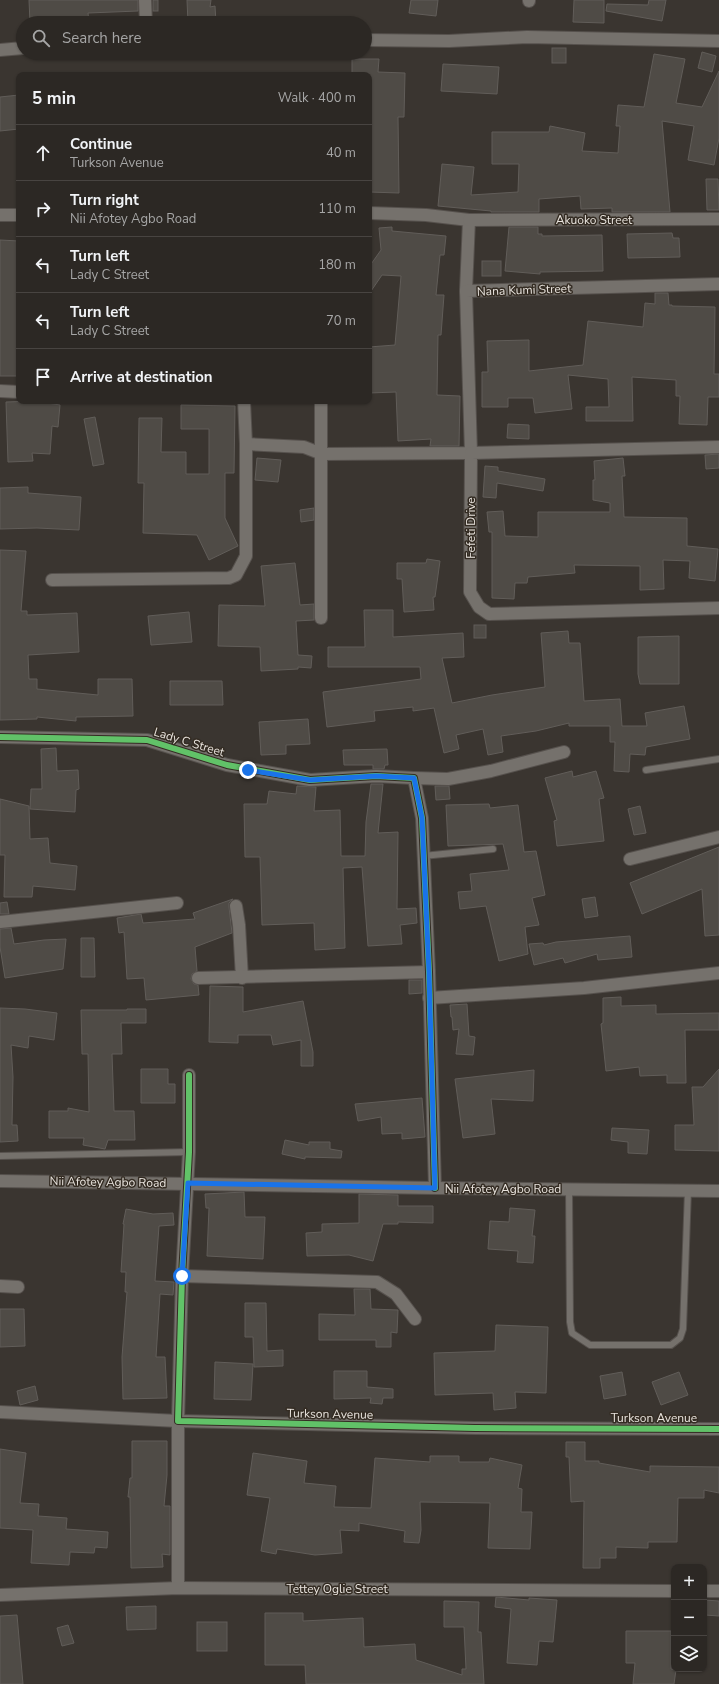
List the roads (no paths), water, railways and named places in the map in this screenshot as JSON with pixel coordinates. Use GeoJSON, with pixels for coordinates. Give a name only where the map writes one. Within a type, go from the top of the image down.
{"type":"FeatureCollection","features":[{"type":"Feature","properties":{"kind":"street"},"geometry":{"type":"LineString","coordinates":[[145,0],[146,16]]}},
{"type":"Feature","properties":{"kind":"street"},"geometry":{"type":"LineString","coordinates":[[372,40],[449,41],[527,37],[719,41]]}},
{"type":"Feature","properties":{"kind":"street"},"geometry":{"type":"LineString","coordinates":[[0,50],[16,49]]}},
{"type":"Feature","properties":{"kind":"street","name":"Akuoko Street"},"geometry":{"type":"LineString","coordinates":[[372,213],[426,215],[469,220],[719,219]]}},
{"type":"Feature","properties":{"kind":"street"},"geometry":{"type":"LineString","coordinates":[[0,215],[16,215]]}},
{"type":"Feature","properties":{"kind":"street"},"geometry":{"type":"LineString","coordinates":[[466,291],[469,220]]}},
{"type":"Feature","properties":{"kind":"street","name":"Nana Kumi Street"},"geometry":{"type":"LineString","coordinates":[[471,453],[466,291],[719,284]]}},
{"type":"Feature","properties":{"kind":"street"},"geometry":{"type":"LineString","coordinates":[[0,391],[16,392]]}},
{"type":"Feature","properties":{"kind":"street"},"geometry":{"type":"LineString","coordinates":[[52,580],[229,578],[236,575],[246,556],[246,444],[244,404]]}},
{"type":"Feature","properties":{"kind":"street"},"geometry":{"type":"LineString","coordinates":[[321,404],[321,618]]}},
{"type":"Feature","properties":{"kind":"street"},"geometry":{"type":"LineString","coordinates":[[246,444],[304,447],[322,454],[471,453],[719,447]]}},
{"type":"Feature","properties":{"kind":"street","name":"Fefeti Drive"},"geometry":{"type":"LineString","coordinates":[[471,453],[470,592],[479,607],[489,614],[719,608]]}},
{"type":"Feature","properties":{"kind":"street","name":"Lady C Street"},"geometry":{"type":"LineString","coordinates":[[0,737],[147,740],[227,766],[310,780],[376,776],[448,779],[491,772],[564,752]]}},
{"type":"Feature","properties":{"kind":"street"},"geometry":{"type":"LineString","coordinates":[[414,778],[422,818],[429,972],[435,1188]]}},
{"type":"Feature","properties":{"kind":"street"},"geometry":{"type":"LineString","coordinates":[[630,859],[719,837]]}},
{"type":"Feature","properties":{"kind":"street"},"geometry":{"type":"LineString","coordinates":[[0,922],[177,903]]}},
{"type":"Feature","properties":{"kind":"street"},"geometry":{"type":"LineString","coordinates":[[236,906],[239,925],[242,978]]}},
{"type":"Feature","properties":{"kind":"street"},"geometry":{"type":"LineString","coordinates":[[198,978],[429,972]]}},
{"type":"Feature","properties":{"kind":"street"},"geometry":{"type":"LineString","coordinates":[[429,998],[584,988],[719,973]]}},
{"type":"Feature","properties":{"kind":"street"},"geometry":{"type":"LineString","coordinates":[[178,1588],[178,1421],[182,1276],[189,1152],[189,1075]]}},
{"type":"Feature","properties":{"kind":"street","name":"Nii Afotey Agbo Road"},"geometry":{"type":"LineString","coordinates":[[0,1181],[435,1188],[719,1190]]}},
{"type":"Feature","properties":{"kind":"street"},"geometry":{"type":"LineString","coordinates":[[182,1276],[378,1282],[396,1294],[415,1319]]}},
{"type":"Feature","properties":{"kind":"street"},"geometry":{"type":"LineString","coordinates":[[0,1286],[18,1287]]}},
{"type":"Feature","properties":{"kind":"street","name":"Turkson Avenue"},"geometry":{"type":"LineString","coordinates":[[0,1412],[178,1421],[475,1428],[719,1429]]}},
{"type":"Feature","properties":{"kind":"street","name":"Tettey Oglie Street"},"geometry":{"type":"LineString","coordinates":[[0,1594],[178,1588],[671,1591]]}},
{"type":"Feature","properties":{"kind":"street"},"geometry":{"type":"LineString","coordinates":[[707,1591],[719,1591]]}},
{"type":"Feature","properties":{"kind":"lane"},"geometry":{"type":"LineString","coordinates":[[646,770],[719,759]]}},
{"type":"Feature","properties":{"kind":"lane"},"geometry":{"type":"LineString","coordinates":[[423,856],[493,849]]}},
{"type":"Feature","properties":{"kind":"lane"},"geometry":{"type":"LineString","coordinates":[[0,1156],[189,1152]]}},
{"type":"Feature","properties":{"kind":"lane"},"geometry":{"type":"LineString","coordinates":[[569,1189],[570,1322],[572,1333],[590,1345],[671,1345],[680,1338],[683,1329],[688,1190]]}}]}
